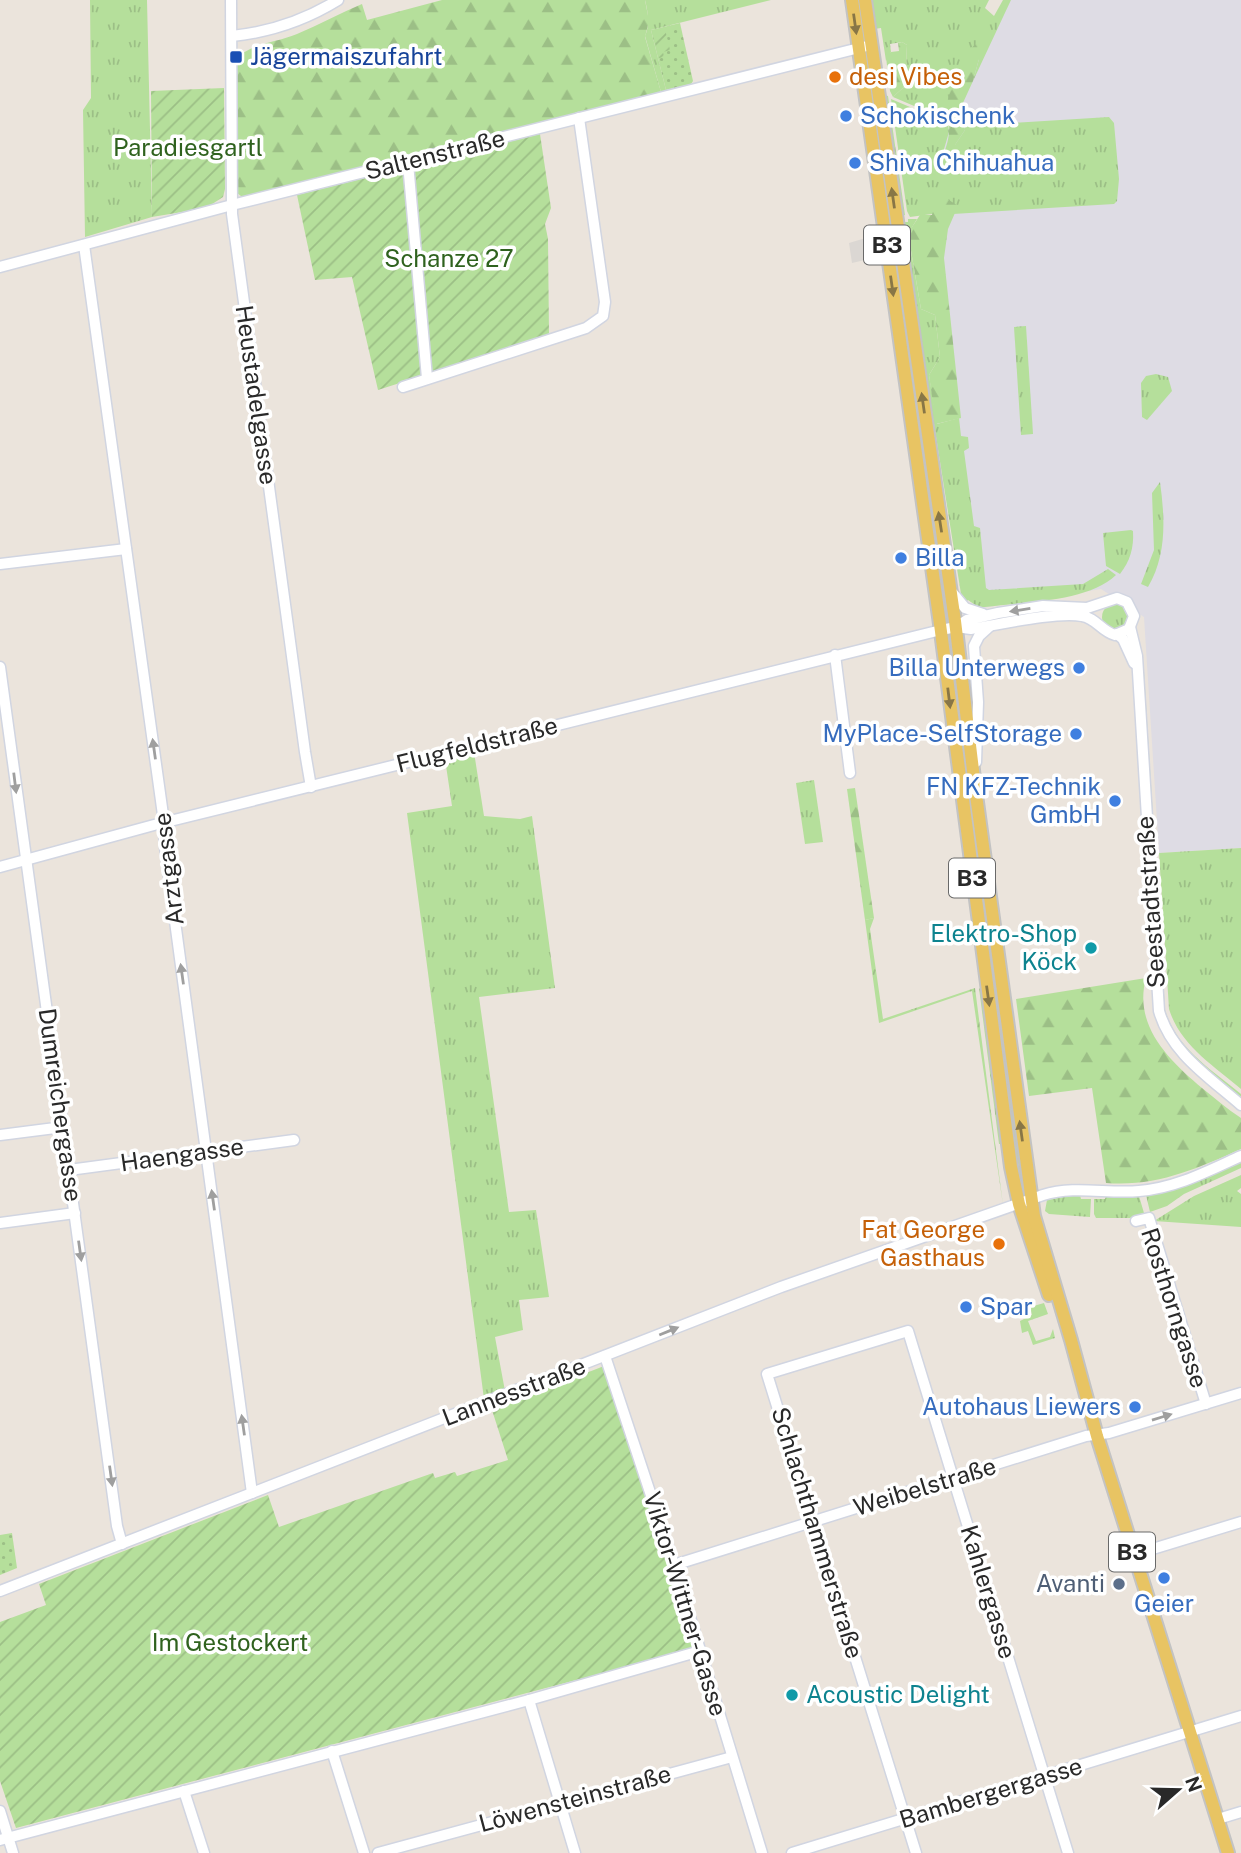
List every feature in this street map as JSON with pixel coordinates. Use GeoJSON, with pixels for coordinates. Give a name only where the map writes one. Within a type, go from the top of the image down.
{"type":"FeatureCollection","features":[{"type":"Feature","properties":{"kind":"main road","name":"B3"},"geometry":{"type":"LineString","coordinates":[[852,0],[865,47],[956,627],[1025,1201]]}},
{"type":"Feature","properties":{"kind":"main road","name":"B3"},"geometry":{"type":"LineString","coordinates":[[865,0],[865,47],[1009,1153],[1063,1335],[1078,1370],[1133,1555],[1228,1853]]}},
{"type":"Feature","properties":{"kind":"street","name":"Heustadelgasse"},"geometry":{"type":"LineString","coordinates":[[231,0],[232,205],[295,684],[312,787]]}},
{"type":"Feature","properties":{"kind":"street"},"geometry":{"type":"LineString","coordinates":[[232,36],[282,27],[317,13],[338,0]]}},
{"type":"Feature","properties":{"kind":"street","name":"Saltenstraße"},"geometry":{"type":"LineString","coordinates":[[0,267],[232,205],[865,47]]}},
{"type":"Feature","properties":{"kind":"street"},"geometry":{"type":"LineString","coordinates":[[403,387],[586,328],[603,316],[605,302],[579,118]]}},
{"type":"Feature","properties":{"kind":"street"},"geometry":{"type":"LineString","coordinates":[[408,163],[427,379]]}},
{"type":"Feature","properties":{"kind":"street","name":"Arztgasse"},"geometry":{"type":"LineString","coordinates":[[84,245],[252,1493]]}},
{"type":"Feature","properties":{"kind":"street"},"geometry":{"type":"LineString","coordinates":[[0,564],[126,549]]}},
{"type":"Feature","properties":{"kind":"street"},"geometry":{"type":"LineString","coordinates":[[950,590],[961,605],[970,611],[998,613]]}},
{"type":"Feature","properties":{"kind":"street","name":"Seestadtstraße"},"geometry":{"type":"LineString","coordinates":[[956,627],[967,620],[1043,606],[1087,608],[1117,598],[1127,602],[1134,616],[1130,627],[1137,656],[1159,1011],[1164,1029],[1174,1044],[1241,1105]]}},
{"type":"Feature","properties":{"kind":"street"},"geometry":{"type":"LineString","coordinates":[[1101,627],[1098,612],[1103,603]]}},
{"type":"Feature","properties":{"kind":"street"},"geometry":{"type":"LineString","coordinates":[[956,627],[964,629],[1063,615],[1080,615],[1094,620],[1109,633],[1118,634],[1130,627]]}},
{"type":"Feature","properties":{"kind":"street"},"geometry":{"type":"LineString","coordinates":[[976,794],[978,702],[974,646],[979,636],[990,626]]}},
{"type":"Feature","properties":{"kind":"street","name":"Flugfeldstraße"},"geometry":{"type":"LineString","coordinates":[[0,866],[835,655],[956,627]]}},
{"type":"Feature","properties":{"kind":"street","name":"Seestadtstraße"},"geometry":{"type":"LineString","coordinates":[[1118,634],[1124,639],[1136,667]]}},
{"type":"Feature","properties":{"kind":"street"},"geometry":{"type":"LineString","coordinates":[[835,655],[850,773]]}},
{"type":"Feature","properties":{"kind":"street","name":"Dumreichergasse"},"geometry":{"type":"LineString","coordinates":[[0,667],[117,1526],[122,1544]]}},
{"type":"Feature","properties":{"kind":"street"},"geometry":{"type":"LineString","coordinates":[[0,1135],[63,1127]]}},
{"type":"Feature","properties":{"kind":"street","name":"Haengasse"},"geometry":{"type":"LineString","coordinates":[[69,1170],[294,1140]]}},
{"type":"Feature","properties":{"kind":"street","name":"Lannesstraße"},"geometry":{"type":"LineString","coordinates":[[0,1591],[781,1287],[1025,1201],[1049,1193],[1071,1190],[1116,1192],[1156,1189],[1191,1179],[1241,1157]]}},
{"type":"Feature","properties":{"kind":"street"},"geometry":{"type":"LineString","coordinates":[[0,1223],[75,1213]]}},
{"type":"Feature","properties":{"kind":"street","name":"Rosthorngasse"},"geometry":{"type":"LineString","coordinates":[[1136,1221],[1149,1218],[1206,1404]]}},
{"type":"Feature","properties":{"kind":"street","name":"Kahlergasse"},"geometry":{"type":"LineString","coordinates":[[767,1374],[908,1331],[1068,1853]]}},
{"type":"Feature","properties":{"kind":"street","name":"Viktor-Wittner-Gasse"},"geometry":{"type":"LineString","coordinates":[[606,1356],[674,1565],[762,1853]]}},
{"type":"Feature","properties":{"kind":"street","name":"Schlachthammerstraße"},"geometry":{"type":"LineString","coordinates":[[767,1374],[916,1853]]}},
{"type":"Feature","properties":{"kind":"street","name":"Weibelstraße"},"geometry":{"type":"LineString","coordinates":[[674,1565],[1086,1436],[1097,1436],[1241,1393]]}},
{"type":"Feature","properties":{"kind":"street"},"geometry":{"type":"LineString","coordinates":[[1133,1555],[1241,1522]]}},
{"type":"Feature","properties":{"kind":"street"},"geometry":{"type":"LineString","coordinates":[[4,1839],[529,1700],[700,1651]]}},
{"type":"Feature","properties":{"kind":"street"},"geometry":{"type":"LineString","coordinates":[[529,1700],[575,1853]]}},
{"type":"Feature","properties":{"kind":"street","name":"Bambergergasse"},"geometry":{"type":"LineString","coordinates":[[792,1853],[1241,1716]]}},
{"type":"Feature","properties":{"kind":"street"},"geometry":{"type":"LineString","coordinates":[[332,1751],[364,1853]]}},
{"type":"Feature","properties":{"kind":"street","name":"Löwensteinstraße"},"geometry":{"type":"LineString","coordinates":[[378,1853],[732,1756]]}},
{"type":"Feature","properties":{"kind":"street"},"geometry":{"type":"LineString","coordinates":[[184,1791],[204,1853]]}},
{"type":"Feature","properties":{"kind":"street"},"geometry":{"type":"LineString","coordinates":[[0,1811],[4,1839],[13,1853]]}},
{"type":"Feature","properties":{"kind":"street"},"geometry":{"type":"LineString","coordinates":[[1218,1819],[1241,1812]]}},
{"type":"Feature","properties":{"kind":"shaded area"},"geometry":{"type":"Polygon","coordinates":[[[1003,0],[1241,0],[1241,848],[1159,853],[1144,617],[1101,589],[982,608],[930,227],[948,129],[1003,0]]]}},
{"type":"Feature","properties":{"kind":"shaded area"},"geometry":{"type":"Polygon","coordinates":[[[869,237],[872,255],[875,254],[876,259],[852,263],[849,243],[869,237]]]}},
{"type":"Feature","properties":{"kind":"green space"},"geometry":{"type":"Polygon","coordinates":[[[90,0],[147,0],[152,217],[85,237],[83,110],[91,98],[90,0]]]}},
{"type":"Feature","properties":{"kind":"green space"},"geometry":{"type":"Polygon","coordinates":[[[442,0],[645,0],[649,21],[645,37],[661,92],[245,199],[237,193],[236,59],[250,49],[297,34],[362,4],[367,20],[442,0]]]}},
{"type":"Feature","properties":{"kind":"green space"},"geometry":{"type":"Polygon","coordinates":[[[645,0],[771,0],[651,30],[666,90],[661,92],[645,36],[648,18],[645,0]]]}},
{"type":"Feature","properties":{"kind":"green space"},"geometry":{"type":"Polygon","coordinates":[[[870,0],[989,0],[985,8],[994,16],[1003,0],[1011,0],[973,81],[979,59],[947,105],[947,120],[893,97],[905,86],[907,45],[902,42],[890,44],[891,52],[886,61],[881,28],[874,29],[870,0]]]}},
{"type":"Feature","properties":{"kind":"green space"},"geometry":{"type":"Polygon","coordinates":[[[680,23],[693,81],[691,84],[666,90],[651,30],[680,23]]]}},
{"type":"Feature","properties":{"kind":"green space"},"geometry":{"type":"Polygon","coordinates":[[[665,29],[670,50],[663,52],[664,57],[659,58],[652,32],[665,29]]]}},
{"type":"Feature","properties":{"kind":"green space"},"geometry":{"type":"Polygon","coordinates":[[[979,40],[983,44],[973,81],[962,105],[965,130],[955,145],[967,149],[966,161],[961,175],[947,185],[939,181],[939,174],[948,139],[949,95],[962,62],[979,40]]]}},
{"type":"Feature","properties":{"kind":"green space"},"geometry":{"type":"Polygon","coordinates":[[[898,43],[907,45],[905,86],[893,97],[886,57],[891,52],[899,51],[898,43]]]}},
{"type":"Feature","properties":{"kind":"green space","name":"Paradiesgartl"},"geometry":{"type":"Polygon","coordinates":[[[224,88],[223,197],[206,208],[152,217],[151,91],[224,88]]]}},
{"type":"Feature","properties":{"kind":"green space"},"geometry":{"type":"Polygon","coordinates":[[[884,95],[888,96],[905,215],[901,216],[884,95]]]}},
{"type":"Feature","properties":{"kind":"green space"},"geometry":{"type":"Polygon","coordinates":[[[891,99],[948,123],[949,132],[938,170],[965,126],[1109,117],[1114,123],[1119,179],[1117,201],[1114,204],[953,214],[954,211],[910,217],[891,99]]]}},
{"type":"Feature","properties":{"kind":"green space"},"geometry":{"type":"Polygon","coordinates":[[[873,104],[880,135],[921,427],[919,428],[911,394],[873,104]]]}},
{"type":"Feature","properties":{"kind":"green space","name":"Schanze 27"},"geometry":{"type":"Polygon","coordinates":[[[540,134],[551,208],[545,224],[548,239],[549,335],[378,390],[352,277],[315,280],[297,195],[540,134]]]}},
{"type":"Feature","properties":{"kind":"green space"},"geometry":{"type":"Polygon","coordinates":[[[937,192],[958,206],[948,229],[944,258],[961,418],[936,424],[929,375],[940,357],[935,315],[921,309],[908,233],[920,215],[932,215],[937,192]]]}},
{"type":"Feature","properties":{"kind":"green space"},"geometry":{"type":"Polygon","coordinates":[[[908,219],[917,219],[908,234],[921,309],[935,315],[940,357],[929,375],[937,424],[959,418],[961,436],[968,437],[969,448],[964,451],[974,526],[980,528],[986,588],[989,590],[1083,584],[1108,569],[1116,575],[1104,584],[1073,596],[985,607],[978,607],[968,600],[966,602],[961,594],[902,222],[908,222],[908,219]]]}},
{"type":"Feature","properties":{"kind":"green space"},"geometry":{"type":"Polygon","coordinates":[[[1026,326],[1033,434],[1021,435],[1014,327],[1026,326]]]}},
{"type":"Feature","properties":{"kind":"green space"},"geometry":{"type":"Polygon","coordinates":[[[1156,374],[1168,377],[1172,391],[1147,420],[1142,417],[1141,383],[1146,376],[1156,374]]]}},
{"type":"Feature","properties":{"kind":"green space"},"geometry":{"type":"Polygon","coordinates":[[[1160,482],[1163,536],[1159,562],[1148,587],[1141,584],[1154,550],[1152,493],[1160,482]]]}},
{"type":"Feature","properties":{"kind":"green space"},"geometry":{"type":"Polygon","coordinates":[[[1131,530],[1132,549],[1120,574],[1106,566],[1103,533],[1131,530]]]}},
{"type":"Feature","properties":{"kind":"green space"},"geometry":{"type":"Polygon","coordinates":[[[1115,604],[1124,608],[1128,617],[1124,626],[1115,630],[1106,626],[1102,617],[1106,608],[1115,604]]]}},
{"type":"Feature","properties":{"kind":"green space"},"geometry":{"type":"Polygon","coordinates":[[[950,644],[1023,1176],[1020,1175],[1011,1119],[945,645],[950,644]]]}},
{"type":"Feature","properties":{"kind":"green space"},"geometry":{"type":"Polygon","coordinates":[[[1141,672],[1144,672],[1165,1010],[1170,1024],[1186,1047],[1241,1094],[1241,1098],[1180,1046],[1163,1013],[1141,672]]]}},
{"type":"Feature","properties":{"kind":"green space"},"geometry":{"type":"Polygon","coordinates":[[[474,752],[484,816],[520,819],[532,816],[555,988],[479,997],[509,1212],[536,1210],[549,1297],[519,1300],[523,1330],[495,1337],[505,1391],[484,1399],[407,813],[452,806],[445,759],[474,752]]]}},
{"type":"Feature","properties":{"kind":"green space"},"geometry":{"type":"Polygon","coordinates":[[[814,780],[823,842],[805,844],[796,783],[814,780]]]}},
{"type":"Feature","properties":{"kind":"green space"},"geometry":{"type":"Polygon","coordinates":[[[855,788],[874,918],[865,920],[847,789],[855,788]]]}},
{"type":"Feature","properties":{"kind":"green space"},"geometry":{"type":"Polygon","coordinates":[[[1241,848],[1241,1089],[1189,1044],[1174,1022],[1169,1009],[1159,853],[1241,848]]]}},
{"type":"Feature","properties":{"kind":"green space"},"geometry":{"type":"Polygon","coordinates":[[[874,918],[870,929],[883,1019],[975,988],[1003,1205],[972,991],[879,1023],[865,920],[874,918]]]}},
{"type":"Feature","properties":{"kind":"green space"},"geometry":{"type":"Polygon","coordinates":[[[1146,978],[1143,995],[1149,1027],[1166,1054],[1178,1066],[1241,1118],[1241,1149],[1175,1175],[1142,1182],[1106,1183],[1092,1088],[1029,1096],[1016,999],[1146,978]]]}},
{"type":"Feature","properties":{"kind":"green space"},"geometry":{"type":"Polygon","coordinates":[[[979,988],[982,991],[1003,1144],[999,1144],[979,988]]]}},
{"type":"Feature","properties":{"kind":"green space"},"geometry":{"type":"Polygon","coordinates":[[[1241,1161],[1241,1168],[1150,1212],[1146,1195],[1179,1188],[1241,1161]]]}},
{"type":"Feature","properties":{"kind":"green space"},"geometry":{"type":"Polygon","coordinates":[[[1241,1175],[1241,1188],[1237,1191],[1241,1194],[1241,1227],[1154,1221],[1194,1196],[1241,1175]]]}},
{"type":"Feature","properties":{"kind":"green space"},"geometry":{"type":"Polygon","coordinates":[[[1080,1195],[1081,1199],[1091,1199],[1090,1217],[1049,1214],[1045,1211],[1047,1200],[1080,1195]]]}},
{"type":"Feature","properties":{"kind":"green space"},"geometry":{"type":"Polygon","coordinates":[[[1106,1196],[1139,1196],[1144,1213],[1130,1218],[1096,1218],[1094,1199],[1105,1199],[1106,1196]]]}},
{"type":"Feature","properties":{"kind":"green space"},"geometry":{"type":"Polygon","coordinates":[[[1044,1303],[1048,1314],[1028,1321],[1036,1341],[1050,1337],[1053,1329],[1055,1338],[1033,1345],[1028,1331],[1022,1333],[1020,1321],[1032,1315],[1030,1307],[1044,1303]]]}},
{"type":"Feature","properties":{"kind":"green space","name":"Im Gestockert"},"geometry":{"type":"Polygon","coordinates":[[[604,1366],[694,1649],[16,1828],[0,1781],[0,1622],[46,1605],[39,1584],[268,1495],[279,1527],[433,1473],[435,1478],[455,1472],[457,1476],[508,1460],[492,1410],[604,1366]]]}},
{"type":"Feature","properties":{"kind":"green space"},"geometry":{"type":"Polygon","coordinates":[[[12,1533],[17,1568],[0,1575],[0,1535],[12,1533]]]}},
{"type":"Feature","properties":{"kind":"place","name":"Jägermaiszufahrt"},"geometry":{"type":"Point","coordinates":[236,57]}},
{"type":"Feature","properties":{"kind":"place","name":"desi Vibes"},"geometry":{"type":"Point","coordinates":[835,77]}},
{"type":"Feature","properties":{"kind":"place","name":"Schokischenk"},"geometry":{"type":"Point","coordinates":[846,116]}},
{"type":"Feature","properties":{"kind":"place","name":"Shiva Chihuahua"},"geometry":{"type":"Point","coordinates":[855,163]}},
{"type":"Feature","properties":{"kind":"place","name":"Billa"},"geometry":{"type":"Point","coordinates":[901,558]}},
{"type":"Feature","properties":{"kind":"place","name":"Billa Unterwegs"},"geometry":{"type":"Point","coordinates":[1079,668]}},
{"type":"Feature","properties":{"kind":"place","name":"MyPlace-SelfStorage"},"geometry":{"type":"Point","coordinates":[1076,734]}},
{"type":"Feature","properties":{"kind":"place","name":"FN KFZ-Technik GmbH"},"geometry":{"type":"Point","coordinates":[1115,801]}},
{"type":"Feature","properties":{"kind":"place","name":"Elektro-Shop Köck"},"geometry":{"type":"Point","coordinates":[1091,948]}},
{"type":"Feature","properties":{"kind":"place","name":"Fat George Gasthaus"},"geometry":{"type":"Point","coordinates":[999,1244]}},
{"type":"Feature","properties":{"kind":"place","name":"Spar"},"geometry":{"type":"Point","coordinates":[966,1307]}},
{"type":"Feature","properties":{"kind":"place","name":"Autohaus Liewers"},"geometry":{"type":"Point","coordinates":[1135,1407]}},
{"type":"Feature","properties":{"kind":"place","name":"Geier"},"geometry":{"type":"Point","coordinates":[1164,1578]}},
{"type":"Feature","properties":{"kind":"place","name":"Avanti"},"geometry":{"type":"Point","coordinates":[1119,1584]}},
{"type":"Feature","properties":{"kind":"place","name":"Acoustic Delight"},"geometry":{"type":"Point","coordinates":[792,1695]}}]}
